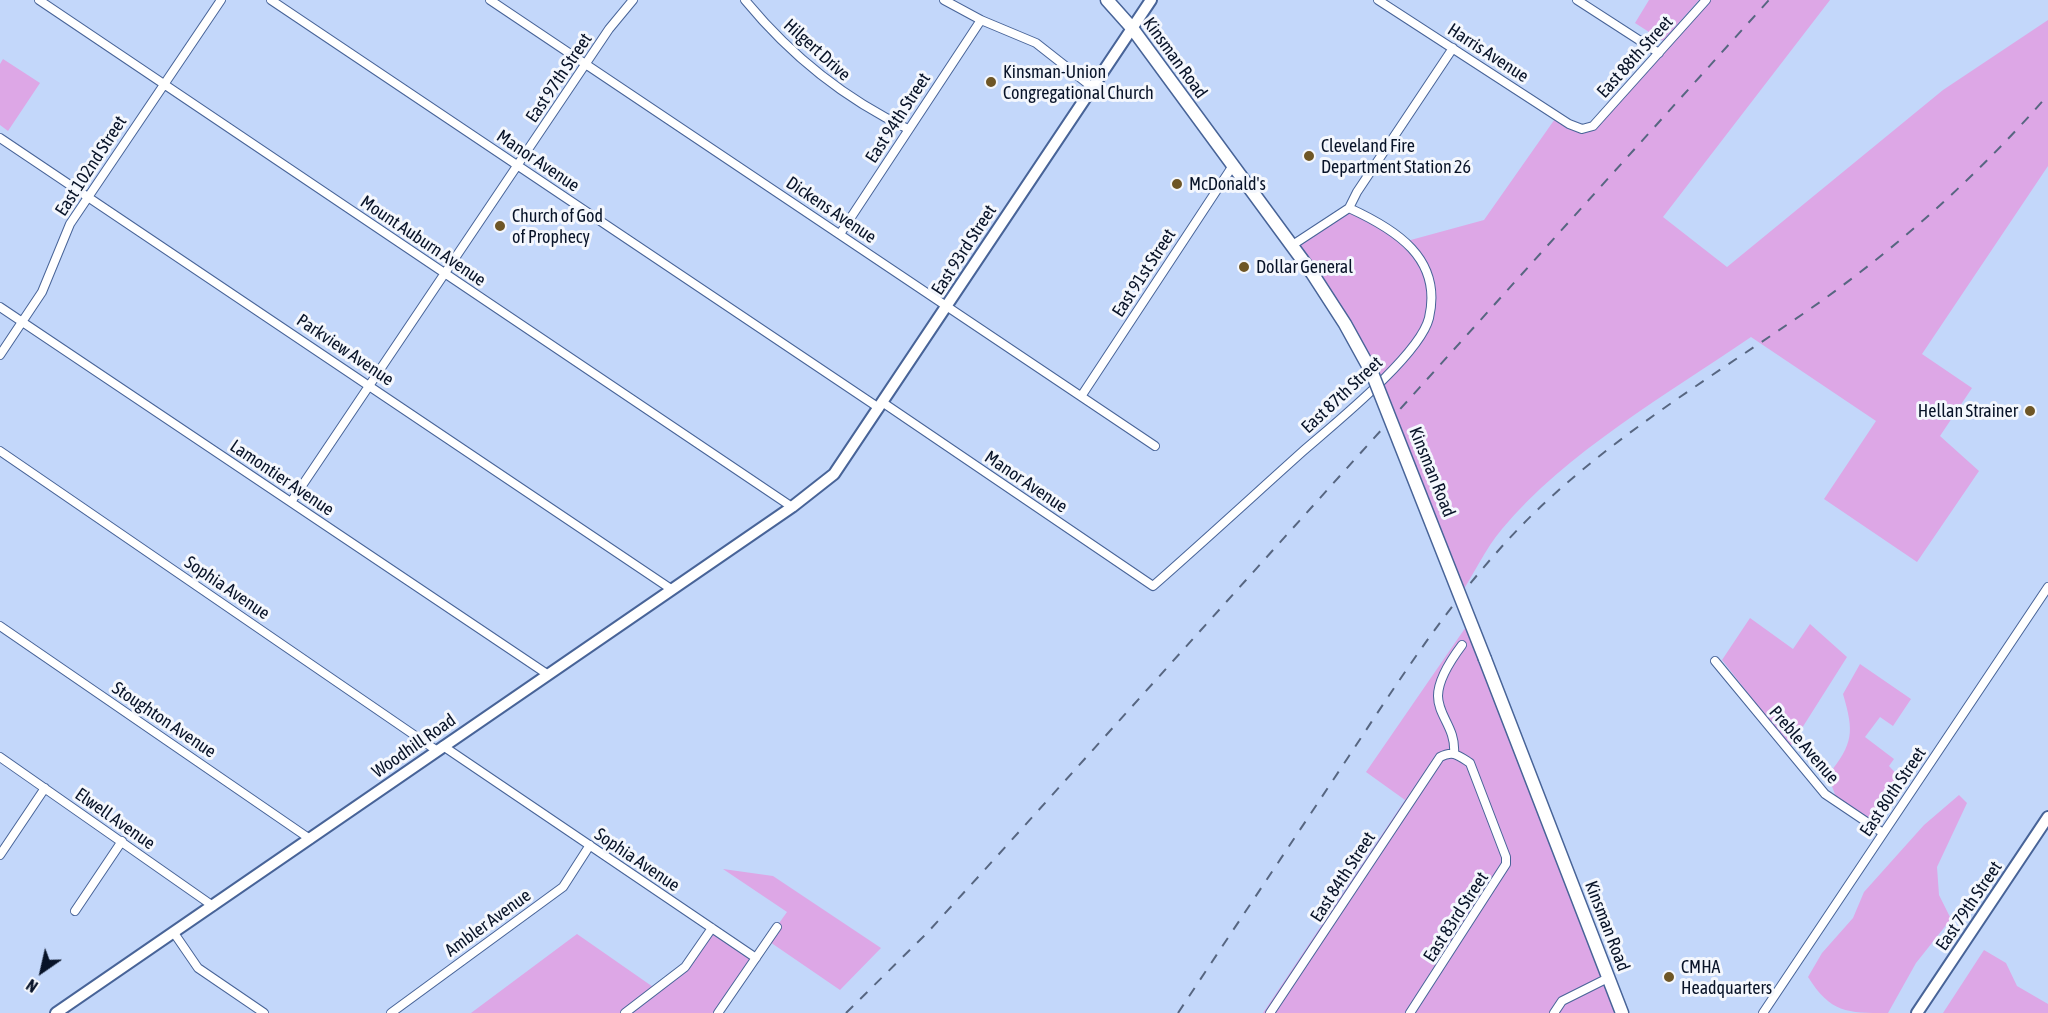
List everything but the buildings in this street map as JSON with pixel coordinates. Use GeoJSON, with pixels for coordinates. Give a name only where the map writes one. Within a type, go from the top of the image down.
{"type":"FeatureCollection","features":[{"type":"Feature","properties":{"kind":"main road","name":"Kinsman Road"},"geometry":{"type":"LineString","coordinates":[[1107,0],[1132,28],[1291,246],[1345,324],[1372,373],[1622,1013]]}},
{"type":"Feature","properties":{"kind":"main road","name":"East 93rd Street"},"geometry":{"type":"LineString","coordinates":[[792,507],[834,474],[1151,0]]}},
{"type":"Feature","properties":{"kind":"main road","name":"Woodhill Road"},"geometry":{"type":"LineString","coordinates":[[56,1013],[792,507]]}},
{"type":"Feature","properties":{"kind":"main road","name":"East 79th Street"},"geometry":{"type":"LineString","coordinates":[[1917,1013],[2047,820]]}},
{"type":"Feature","properties":{"kind":"street","name":"Mount Auburn Avenue"},"geometry":{"type":"LineString","coordinates":[[39,0],[792,507]]}},
{"type":"Feature","properties":{"kind":"street","name":"East 102nd Street"},"geometry":{"type":"LineString","coordinates":[[0,355],[42,292],[70,224],[220,0]]}},
{"type":"Feature","properties":{"kind":"street","name":"Manor Avenue"},"geometry":{"type":"LineString","coordinates":[[271,0],[1153,586]]}},
{"type":"Feature","properties":{"kind":"street","name":"Dickens Avenue"},"geometry":{"type":"LineString","coordinates":[[491,0],[1155,446]]}},
{"type":"Feature","properties":{"kind":"street","name":"East 97th Street"},"geometry":{"type":"LineString","coordinates":[[291,502],[609,29],[633,0]]}},
{"type":"Feature","properties":{"kind":"street","name":"Hilgert Drive"},"geometry":{"type":"LineString","coordinates":[[745,0],[800,60],[819,76],[869,110],[908,129]]}},
{"type":"Feature","properties":{"kind":"street"},"geometry":{"type":"LineString","coordinates":[[944,0],[981,20],[1036,43],[1092,87]]}},
{"type":"Feature","properties":{"kind":"street","name":"Harris Avenue"},"geometry":{"type":"LineString","coordinates":[[1378,0],[1569,124],[1582,129]]}},
{"type":"Feature","properties":{"kind":"street"},"geometry":{"type":"LineString","coordinates":[[1577,0],[1659,53]]}},
{"type":"Feature","properties":{"kind":"street","name":"East 88th Street"},"geometry":{"type":"LineString","coordinates":[[1582,129],[1593,126],[1706,0]]}},
{"type":"Feature","properties":{"kind":"street","name":"East 94th Street"},"geometry":{"type":"LineString","coordinates":[[840,234],[981,20]]}},
{"type":"Feature","properties":{"kind":"street"},"geometry":{"type":"LineString","coordinates":[[1291,246],[1349,208],[1357,192],[1453,48]]}},
{"type":"Feature","properties":{"kind":"street","name":"Parkview Avenue"},"geometry":{"type":"LineString","coordinates":[[0,138],[671,589]]}},
{"type":"Feature","properties":{"kind":"street","name":"East 91st Street"},"geometry":{"type":"LineString","coordinates":[[1082,395],[1232,167]]}},
{"type":"Feature","properties":{"kind":"street","name":"East 87th Street"},"geometry":{"type":"LineString","coordinates":[[1153,586],[1372,389],[1422,335],[1431,305],[1426,272],[1419,256],[1394,232],[1349,208]]}},
{"type":"Feature","properties":{"kind":"street","name":"Lamontier Avenue"},"geometry":{"type":"LineString","coordinates":[[0,307],[548,674]]}},
{"type":"Feature","properties":{"kind":"street","name":"Sophia Avenue"},"geometry":{"type":"LineString","coordinates":[[0,451],[756,958]]}},
{"type":"Feature","properties":{"kind":"street","name":"East 80th Street"},"geometry":{"type":"LineString","coordinates":[[1764,1013],[2048,587]]}},
{"type":"Feature","properties":{"kind":"street","name":"Stoughton Avenue"},"geometry":{"type":"LineString","coordinates":[[0,626],[310,839]]}},
{"type":"Feature","properties":{"kind":"street"},"geometry":{"type":"LineString","coordinates":[[1454,753],[1455,738],[1438,697],[1440,684],[1462,645]]}},
{"type":"Feature","properties":{"kind":"street","name":"Preble Avenue"},"geometry":{"type":"LineString","coordinates":[[1714,661],[1824,794],[1883,833]]}},
{"type":"Feature","properties":{"kind":"street","name":"East 84th Street"},"geometry":{"type":"LineString","coordinates":[[1270,1013],[1440,757],[1454,753]]}},
{"type":"Feature","properties":{"kind":"street","name":"East 83rd Street"},"geometry":{"type":"LineString","coordinates":[[1410,1013],[1506,864],[1506,857],[1470,763],[1454,753]]}},
{"type":"Feature","properties":{"kind":"street","name":"Elwell Avenue"},"geometry":{"type":"LineString","coordinates":[[0,757],[213,906]]}},
{"type":"Feature","properties":{"kind":"street"},"geometry":{"type":"LineString","coordinates":[[0,855],[45,788]]}},
{"type":"Feature","properties":{"kind":"street"},"geometry":{"type":"LineString","coordinates":[[75,911],[122,841]]}},
{"type":"Feature","properties":{"kind":"street","name":"Ambler Avenue"},"geometry":{"type":"LineString","coordinates":[[391,1013],[563,887],[590,845]]}},
{"type":"Feature","properties":{"kind":"street"},"geometry":{"type":"LineString","coordinates":[[718,1013],[777,927]]}},
{"type":"Feature","properties":{"kind":"street"},"geometry":{"type":"LineString","coordinates":[[625,1013],[685,968],[712,928]]}},
{"type":"Feature","properties":{"kind":"street"},"geometry":{"type":"LineString","coordinates":[[174,933],[198,968],[264,1013]]}},
{"type":"Feature","properties":{"kind":"street"},"geometry":{"type":"LineString","coordinates":[[1554,1013],[1562,1001],[1608,978]]}},
{"type":"Feature","properties":{"kind":"shaded area"},"geometry":{"type":"Polygon","coordinates":[[[1649,0],[1699,0],[1663,41],[1635,23],[1649,0]]]}},
{"type":"Feature","properties":{"kind":"shaded area"},"geometry":{"type":"Polygon","coordinates":[[[1706,0],[1830,0],[1663,217],[1727,267],[1943,90],[2048,20],[2048,166],[1922,354],[1972,388],[1940,436],[1979,471],[1917,562],[1824,499],[1876,421],[1751,337],[1619,425],[1556,475],[1527,501],[1502,529],[1460,595],[1372,373],[1291,246],[1349,208],[1407,241],[1484,220],[1557,116],[1582,129],[1593,126],[1706,0]]]}},
{"type":"Feature","properties":{"kind":"shaded area"},"geometry":{"type":"Polygon","coordinates":[[[3,59],[40,83],[8,131],[0,125],[0,64],[3,59]]]}},
{"type":"Feature","properties":{"kind":"shaded area"},"geometry":{"type":"Polygon","coordinates":[[[1750,618],[1793,649],[1810,624],[1847,657],[1790,747],[1722,660],[1750,618]]]}},
{"type":"Feature","properties":{"kind":"shaded area"},"geometry":{"type":"Polygon","coordinates":[[[1470,621],[1622,1013],[1263,1013],[1405,800],[1366,772],[1470,621]]]}},
{"type":"Feature","properties":{"kind":"shaded area"},"geometry":{"type":"Polygon","coordinates":[[[1860,664],[1911,699],[1893,726],[1880,717],[1865,737],[1894,759],[1889,766],[1905,783],[1876,828],[1838,803],[1828,775],[1847,745],[1850,728],[1843,694],[1860,664]]]}},
{"type":"Feature","properties":{"kind":"shaded area"},"geometry":{"type":"Polygon","coordinates":[[[1959,795],[1967,803],[1937,867],[1939,895],[1951,919],[1916,963],[1888,1013],[1850,1011],[1832,1004],[1816,989],[1808,977],[1822,953],[1853,918],[1864,892],[1924,825],[1959,795]]]}},
{"type":"Feature","properties":{"kind":"shaded area"},"geometry":{"type":"Polygon","coordinates":[[[723,869],[773,876],[881,948],[840,990],[767,940],[787,912],[723,869]]]}},
{"type":"Feature","properties":{"kind":"shaded area"},"geometry":{"type":"Polygon","coordinates":[[[712,928],[756,958],[718,1013],[471,1013],[577,934],[656,989],[685,967],[712,928]]]}},
{"type":"Feature","properties":{"kind":"shaded area"},"geometry":{"type":"Polygon","coordinates":[[[1984,950],[2006,963],[2017,986],[2048,1004],[2048,1013],[1943,1013],[1984,950]]]}},
{"type":"Feature","properties":{"kind":"railway"},"geometry":{"type":"LineString","coordinates":[[846,1013],[927,933],[999,854],[1769,0]]}},
{"type":"Feature","properties":{"kind":"railway"},"geometry":{"type":"LineString","coordinates":[[1178,1013],[1417,654],[1466,589],[1520,527],[1581,471],[1647,420],[1820,302],[1882,255],[1968,179],[2048,95]]}},
{"type":"Feature","properties":{"kind":"place","name":"Kinsman-Union Congregational Church"},"geometry":{"type":"Point","coordinates":[991,82]}},
{"type":"Feature","properties":{"kind":"place","name":"Cleveland Fire Department Station 26"},"geometry":{"type":"Point","coordinates":[1309,156]}},
{"type":"Feature","properties":{"kind":"place","name":"McDonald's"},"geometry":{"type":"Point","coordinates":[1177,184]}},
{"type":"Feature","properties":{"kind":"place","name":"Church of God of Prophecy"},"geometry":{"type":"Point","coordinates":[500,226]}},
{"type":"Feature","properties":{"kind":"place","name":"Dollar General"},"geometry":{"type":"Point","coordinates":[1244,267]}},
{"type":"Feature","properties":{"kind":"place","name":"Hellan Strainer"},"geometry":{"type":"Point","coordinates":[2030,411]}},
{"type":"Feature","properties":{"kind":"place","name":"CMHA Headquarters"},"geometry":{"type":"Point","coordinates":[1669,977]}}]}
